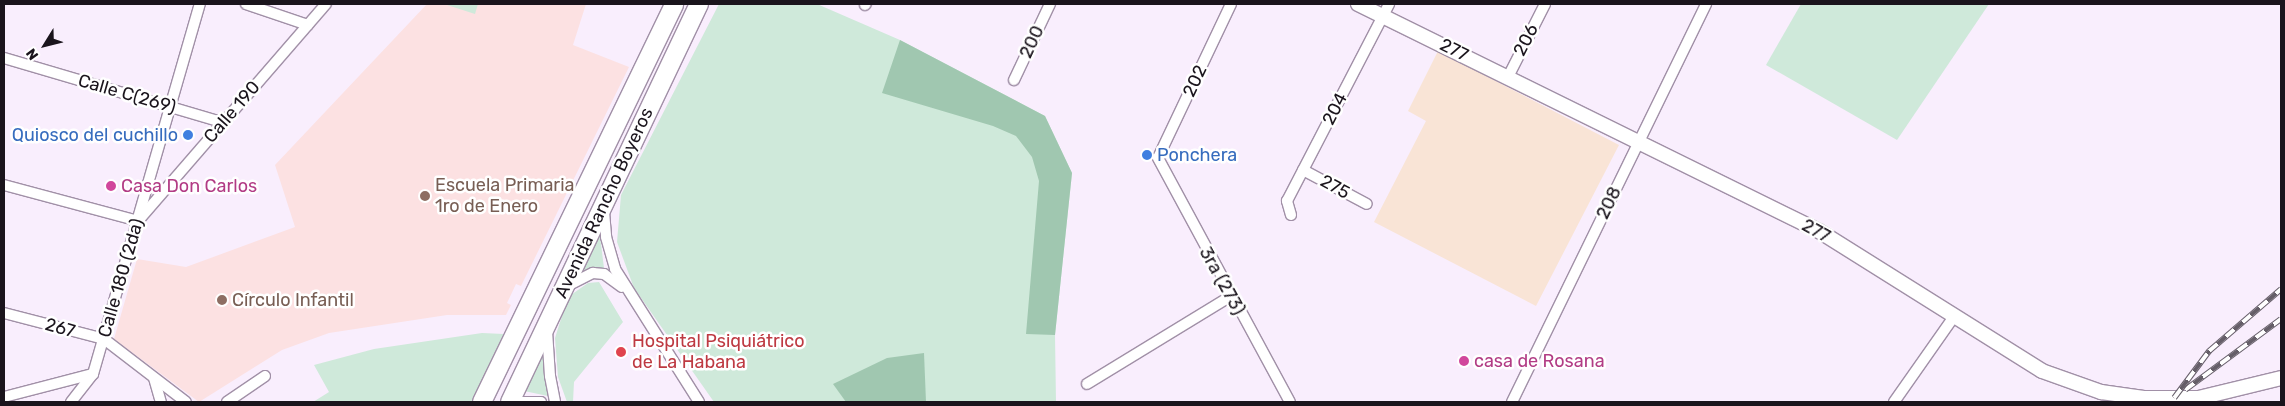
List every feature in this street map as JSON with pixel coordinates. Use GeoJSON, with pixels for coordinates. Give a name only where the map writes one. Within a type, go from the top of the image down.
{"type":"FeatureCollection","features":[{"type":"Feature","properties":{"kind":"highway","name":"Avenida Rancho Boyeros"},"geometry":{"type":"LineString","coordinates":[[510,402],[609,189],[699,4]]}},
{"type":"Feature","properties":{"kind":"highway","name":"Avenida Rancho Boyeros"},"geometry":{"type":"LineString","coordinates":[[482,402],[670,5]]}},
{"type":"Feature","properties":{"kind":"street","name":"Calle 180 (2da)"},"geometry":{"type":"LineString","coordinates":[[70,402],[94,374],[200,4]]}},
{"type":"Feature","properties":{"kind":"street"},"geometry":{"type":"LineString","coordinates":[[246,4],[308,25]]}},
{"type":"Feature","properties":{"kind":"street","name":"Calle 190"},"geometry":{"type":"LineString","coordinates":[[138,221],[326,4]]}},
{"type":"Feature","properties":{"kind":"street","name":"200"},"geometry":{"type":"LineString","coordinates":[[1014,80],[1050,4]]}},
{"type":"Feature","properties":{"kind":"street","name":"202"},"geometry":{"type":"LineString","coordinates":[[1158,158],[1231,4]]}},
{"type":"Feature","properties":{"kind":"street","name":"277"},"geometry":{"type":"LineString","coordinates":[[1358,4],[1386,10],[1508,77],[1818,231],[1953,318],[2042,371],[2101,392],[2144,398],[2199,398],[2281,378]]}},
{"type":"Feature","properties":{"kind":"street","name":"206"},"geometry":{"type":"LineString","coordinates":[[1508,77],[1545,4]]}},
{"type":"Feature","properties":{"kind":"street","name":"208"},"geometry":{"type":"LineString","coordinates":[[1512,402],[1706,4]]}},
{"type":"Feature","properties":{"kind":"street","name":"204"},"geometry":{"type":"LineString","coordinates":[[1291,215],[1287,201],[1386,10]]}},
{"type":"Feature","properties":{"kind":"street","name":"Calle C(269)"},"geometry":{"type":"LineString","coordinates":[[4,58],[222,122]]}},
{"type":"Feature","properties":{"kind":"street","name":"3ra (273)"},"geometry":{"type":"LineString","coordinates":[[1158,158],[1290,402]]}},
{"type":"Feature","properties":{"kind":"street","name":"275"},"geometry":{"type":"LineString","coordinates":[[1303,170],[1367,204]]}},
{"type":"Feature","properties":{"kind":"street"},"geometry":{"type":"LineString","coordinates":[[4,185],[138,221]]}},
{"type":"Feature","properties":{"kind":"street"},"geometry":{"type":"LineString","coordinates":[[609,189],[603,216],[614,269],[624,288],[699,402]]}},
{"type":"Feature","properties":{"kind":"street"},"geometry":{"type":"LineString","coordinates":[[559,298],[575,280],[593,273],[604,274],[624,288]]}},
{"type":"Feature","properties":{"kind":"street"},"geometry":{"type":"LineString","coordinates":[[1087,384],[1231,296]]}},
{"type":"Feature","properties":{"kind":"street","name":"267"},"geometry":{"type":"LineString","coordinates":[[4,313],[104,340],[186,402]]}},
{"type":"Feature","properties":{"kind":"street"},"geometry":{"type":"LineString","coordinates":[[1894,402],[1953,318]]}},
{"type":"Feature","properties":{"kind":"street"},"geometry":{"type":"LineString","coordinates":[[547,323],[550,376],[555,402]]}},
{"type":"Feature","properties":{"kind":"street"},"geometry":{"type":"LineString","coordinates":[[4,397],[94,374]]}},
{"type":"Feature","properties":{"kind":"street"},"geometry":{"type":"LineString","coordinates":[[227,402],[265,376]]}},
{"type":"Feature","properties":{"kind":"street"},"geometry":{"type":"LineString","coordinates":[[154,378],[161,402]]}},
{"type":"Feature","properties":{"kind":"street"},"geometry":{"type":"LineString","coordinates":[[516,402],[540,402]]}},
{"type":"Feature","properties":{"kind":"shaded area","name":"Escuela Primaria 1ro de Enero"},"geometry":{"type":"Polygon","coordinates":[[[427,4],[586,4],[573,45],[629,67],[521,286],[516,284],[507,303],[511,305],[506,315],[447,315],[329,333],[282,350],[199,402],[114,339],[137,259],[186,267],[295,227],[275,165],[427,4]]]}},
{"type":"Feature","properties":{"kind":"shaded area"},"geometry":{"type":"Polygon","coordinates":[[[1438,51],[1619,145],[1536,306],[1374,222],[1426,121],[1408,111],[1438,51]]]}},
{"type":"Feature","properties":{"kind":"green space"},"geometry":{"type":"Polygon","coordinates":[[[444,4],[478,4],[475,14],[444,4]]]}},
{"type":"Feature","properties":{"kind":"green space"},"geometry":{"type":"Polygon","coordinates":[[[719,4],[817,4],[900,40],[1045,116],[1072,173],[1055,335],[1056,402],[714,402],[634,288],[617,242],[621,195],[719,4]]]}},
{"type":"Feature","properties":{"kind":"green space"},"geometry":{"type":"Polygon","coordinates":[[[1801,4],[1989,4],[1897,140],[1766,65],[1801,4]]]}},
{"type":"Feature","properties":{"kind":"green space"},"geometry":{"type":"Polygon","coordinates":[[[900,40],[1045,116],[1072,173],[1055,335],[1026,334],[1039,181],[1032,157],[1016,136],[993,126],[882,93],[900,40]]]}},
{"type":"Feature","properties":{"kind":"green space"},"geometry":{"type":"Polygon","coordinates":[[[599,228],[604,268],[589,269],[575,276],[599,228]]]}},
{"type":"Feature","properties":{"kind":"green space"},"geometry":{"type":"Polygon","coordinates":[[[599,282],[623,322],[574,382],[573,402],[567,402],[558,377],[555,338],[568,297],[588,283],[599,282]]]}},
{"type":"Feature","properties":{"kind":"green space"},"geometry":{"type":"Polygon","coordinates":[[[482,333],[504,334],[472,402],[313,402],[329,392],[314,365],[374,349],[482,333]]]}},
{"type":"Feature","properties":{"kind":"green space"},"geometry":{"type":"Polygon","coordinates":[[[924,353],[926,402],[846,402],[833,384],[887,358],[924,353]]]}},
{"type":"Feature","properties":{"kind":"green space"},"geometry":{"type":"Polygon","coordinates":[[[543,354],[548,396],[524,391],[543,354]]]}},
{"type":"Feature","properties":{"kind":"railway"},"geometry":{"type":"LineString","coordinates":[[2174,398],[2209,351],[2281,289]]}},
{"type":"Feature","properties":{"kind":"railway"},"geometry":{"type":"LineString","coordinates":[[2185,390],[2281,319]]}},
{"type":"Feature","properties":{"kind":"place","name":"Quiosco del cuchillo"},"geometry":{"type":"Point","coordinates":[188,135]}},
{"type":"Feature","properties":{"kind":"place","name":"Ponchera"},"geometry":{"type":"Point","coordinates":[1147,155]}},
{"type":"Feature","properties":{"kind":"place","name":"Casa Don Carlos"},"geometry":{"type":"Point","coordinates":[111,186]}},
{"type":"Feature","properties":{"kind":"place","name":"Escuela Primaria 1ro de Enero"},"geometry":{"type":"Point","coordinates":[425,196]}},
{"type":"Feature","properties":{"kind":"place","name":"Círculo Infantil"},"geometry":{"type":"Point","coordinates":[222,300]}},
{"type":"Feature","properties":{"kind":"place","name":"Hospital Psiquiátrico de La Habana"},"geometry":{"type":"Point","coordinates":[621,352]}},
{"type":"Feature","properties":{"kind":"place","name":"casa de Rosana"},"geometry":{"type":"Point","coordinates":[1464,361]}}]}
